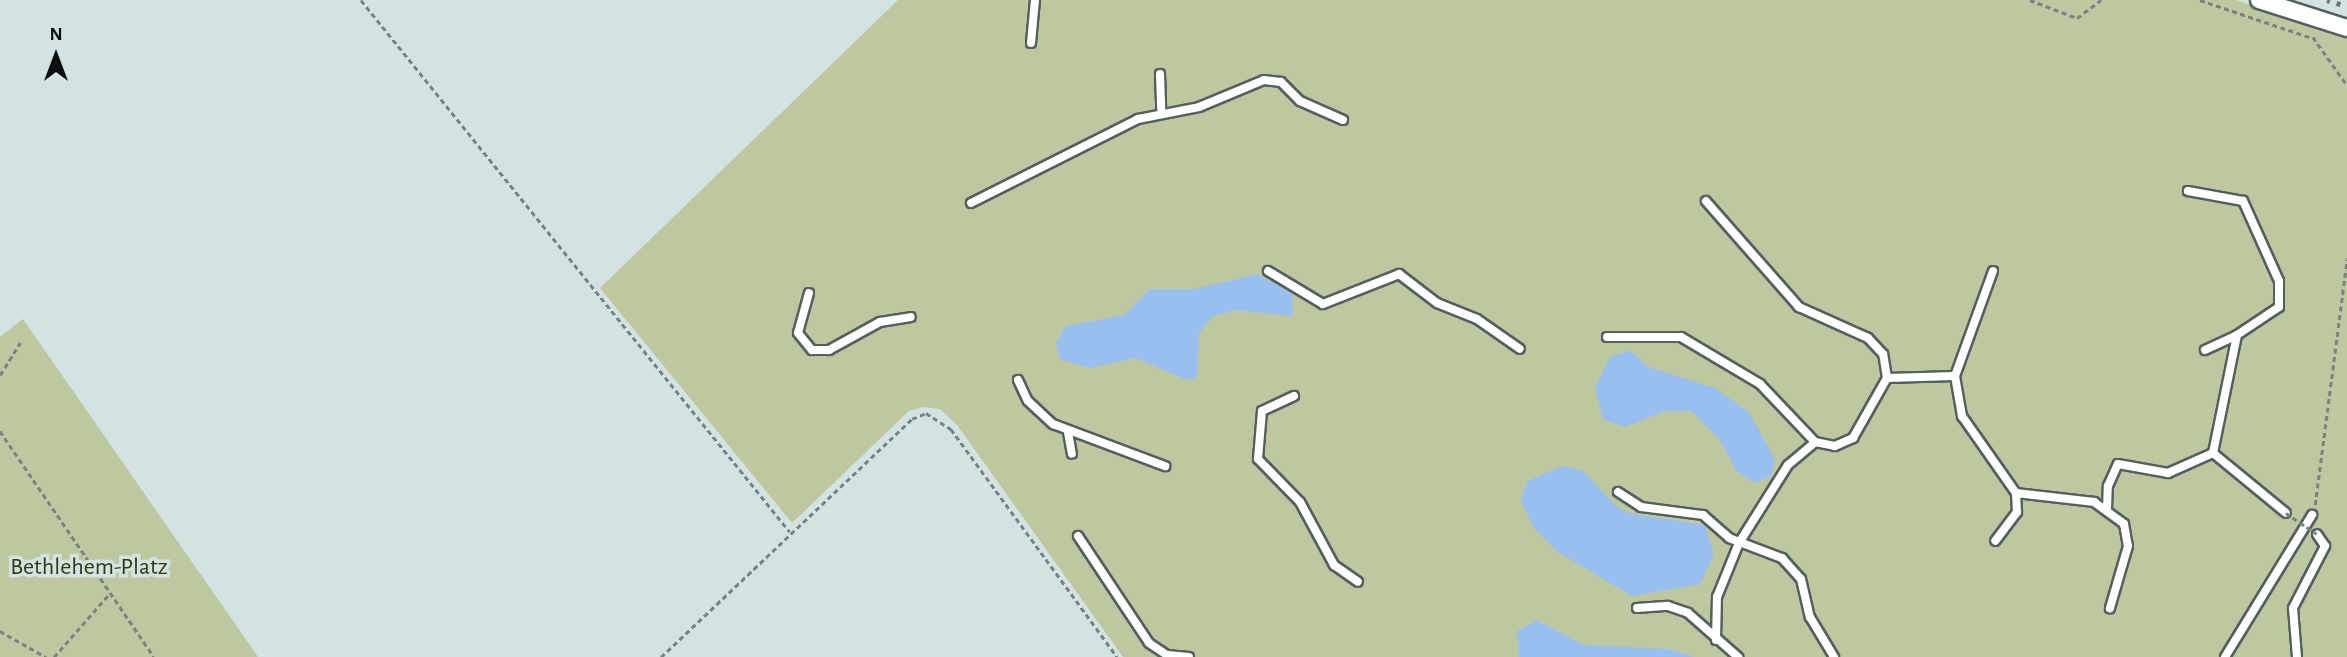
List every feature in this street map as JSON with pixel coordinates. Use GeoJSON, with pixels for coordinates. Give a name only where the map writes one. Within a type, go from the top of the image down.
{"type":"FeatureCollection","features":[{"type":"Feature","properties":{"kind":"street"},"geometry":{"type":"LineString","coordinates":[[2259,0],[2347,28]]}},
{"type":"Feature","properties":{"kind":"lane"},"geometry":{"type":"LineString","coordinates":[[1031,43],[1035,0]]}},
{"type":"Feature","properties":{"kind":"lane"},"geometry":{"type":"LineString","coordinates":[[1160,74],[1161,110]]}},
{"type":"Feature","properties":{"kind":"lane"},"geometry":{"type":"LineString","coordinates":[[971,203],[1161,110],[1199,107],[1274,79],[1309,107],[1343,120]]}},
{"type":"Feature","properties":{"kind":"lane"},"geometry":{"type":"LineString","coordinates":[[2188,191],[2243,201],[2279,281],[2274,315],[2205,350]]}},
{"type":"Feature","properties":{"kind":"lane"},"geometry":{"type":"LineString","coordinates":[[1607,337],[1681,337],[1760,384],[1815,442],[1835,446],[1853,438],[1887,378],[1878,346],[1799,307],[1706,201]]}},
{"type":"Feature","properties":{"kind":"lane"},"geometry":{"type":"LineString","coordinates":[[1268,271],[1324,304],[1399,274],[1437,303],[1477,319],[1520,349]]}},
{"type":"Feature","properties":{"kind":"lane"},"geometry":{"type":"LineString","coordinates":[[1993,271],[1955,376],[1962,416],[2016,493],[2017,512],[1995,541]]}},
{"type":"Feature","properties":{"kind":"lane"},"geometry":{"type":"LineString","coordinates":[[809,293],[798,333],[812,350],[829,350],[880,322],[911,317]]}},
{"type":"Feature","properties":{"kind":"lane"},"geometry":{"type":"LineString","coordinates":[[2213,453],[2237,335]]}},
{"type":"Feature","properties":{"kind":"lane"},"geometry":{"type":"LineString","coordinates":[[1887,378],[1955,376]]}},
{"type":"Feature","properties":{"kind":"lane"},"geometry":{"type":"LineString","coordinates":[[1018,380],[1041,414],[1068,432],[1164,467]]}},
{"type":"Feature","properties":{"kind":"lane"},"geometry":{"type":"LineString","coordinates":[[1294,396],[1262,411],[1258,459],[1300,502],[1334,565],[1358,582]]}},
{"type":"Feature","properties":{"kind":"lane"},"geometry":{"type":"LineString","coordinates":[[1068,432],[1072,454]]}},
{"type":"Feature","properties":{"kind":"lane"},"geometry":{"type":"LineString","coordinates":[[1716,640],[1717,597],[1740,543],[1788,464],[1815,442]]}},
{"type":"Feature","properties":{"kind":"lane"},"geometry":{"type":"LineString","coordinates":[[2106,509],[2108,486],[2118,464],[2168,473],[2213,453]]}},
{"type":"Feature","properties":{"kind":"lane"},"geometry":{"type":"LineString","coordinates":[[2213,453],[2286,513]]}},
{"type":"Feature","properties":{"kind":"lane"},"geometry":{"type":"LineString","coordinates":[[1618,492],[1641,508],[1703,515],[1740,543],[1793,568],[1810,617],[1834,657]]}},
{"type":"Feature","properties":{"kind":"lane"},"geometry":{"type":"LineString","coordinates":[[2016,493],[2106,509],[2124,524],[2128,539],[2109,608]]}},
{"type":"Feature","properties":{"kind":"lane"},"geometry":{"type":"LineString","coordinates":[[2225,657],[2312,515]]}},
{"type":"Feature","properties":{"kind":"lane"},"geometry":{"type":"LineString","coordinates":[[2297,657],[2293,608],[2325,546],[2318,534]]}},
{"type":"Feature","properties":{"kind":"lane"},"geometry":{"type":"LineString","coordinates":[[1078,536],[1149,643],[1167,655],[1189,657]]}},
{"type":"Feature","properties":{"kind":"lane"},"geometry":{"type":"LineString","coordinates":[[1637,608],[1668,606],[1688,613],[1738,657]]}},
{"type":"Feature","properties":{"kind":"path"},"geometry":{"type":"LineString","coordinates":[[361,0],[790,532]]}},
{"type":"Feature","properties":{"kind":"path"},"geometry":{"type":"LineString","coordinates":[[2030,0],[2077,18],[2101,0]]}},
{"type":"Feature","properties":{"kind":"path"},"geometry":{"type":"LineString","coordinates":[[2200,0],[2312,38],[2347,85]]}},
{"type":"Feature","properties":{"kind":"path"},"geometry":{"type":"LineString","coordinates":[[2312,38],[2318,20]]}},
{"type":"Feature","properties":{"kind":"path"},"geometry":{"type":"LineString","coordinates":[[2312,515],[2347,258]]}},
{"type":"Feature","properties":{"kind":"path"},"geometry":{"type":"LineString","coordinates":[[0,375],[20,343]]}},
{"type":"Feature","properties":{"kind":"path"},"geometry":{"type":"LineString","coordinates":[[661,657],[912,419],[926,413],[951,429],[1116,657]]}},
{"type":"Feature","properties":{"kind":"path"},"geometry":{"type":"LineString","coordinates":[[0,431],[154,657]]}},
{"type":"Feature","properties":{"kind":"path"},"geometry":{"type":"LineString","coordinates":[[2286,513],[2318,534]]}},
{"type":"Feature","properties":{"kind":"path"},"geometry":{"type":"LineString","coordinates":[[54,657],[110,593]]}},
{"type":"Feature","properties":{"kind":"path"},"geometry":{"type":"LineString","coordinates":[[0,631],[46,657]]}},
{"type":"Feature","properties":{"kind":"green space"},"geometry":{"type":"Polygon","coordinates":[[[898,0],[2236,0],[2347,37],[2347,657],[1123,657],[957,425],[940,409],[923,407],[909,411],[792,523],[600,288],[898,0]]]}},
{"type":"Feature","properties":{"kind":"green space","name":"Bethlehem-Platz"},"geometry":{"type":"Polygon","coordinates":[[[23,319],[258,657],[0,657],[0,337],[23,319]]]}},
{"type":"Feature","properties":{"kind":"water"},"geometry":{"type":"Polygon","coordinates":[[[1257,274],[1292,293],[1293,316],[1234,310],[1213,316],[1199,333],[1197,378],[1184,379],[1136,358],[1090,368],[1060,359],[1056,343],[1066,326],[1124,315],[1150,289],[1195,289],[1257,274]]]}},
{"type":"Feature","properties":{"kind":"water"},"geometry":{"type":"Polygon","coordinates":[[[1630,350],[1648,367],[1715,388],[1749,412],[1775,460],[1771,476],[1755,483],[1737,472],[1720,440],[1692,411],[1665,411],[1624,427],[1603,419],[1595,387],[1610,357],[1630,350]]]}},
{"type":"Feature","properties":{"kind":"water"},"geometry":{"type":"Polygon","coordinates":[[[1563,466],[1583,471],[1618,508],[1633,514],[1705,525],[1714,554],[1700,584],[1632,596],[1558,552],[1534,528],[1521,501],[1527,481],[1563,466]]]}},
{"type":"Feature","properties":{"kind":"water"},"geometry":{"type":"Polygon","coordinates":[[[1537,620],[1584,645],[1670,649],[1694,657],[1519,657],[1517,631],[1537,620]]]}},
{"type":"Feature","properties":{"kind":"railway"},"geometry":{"type":"LineString","coordinates":[[2327,0],[2347,6]]}}]}
